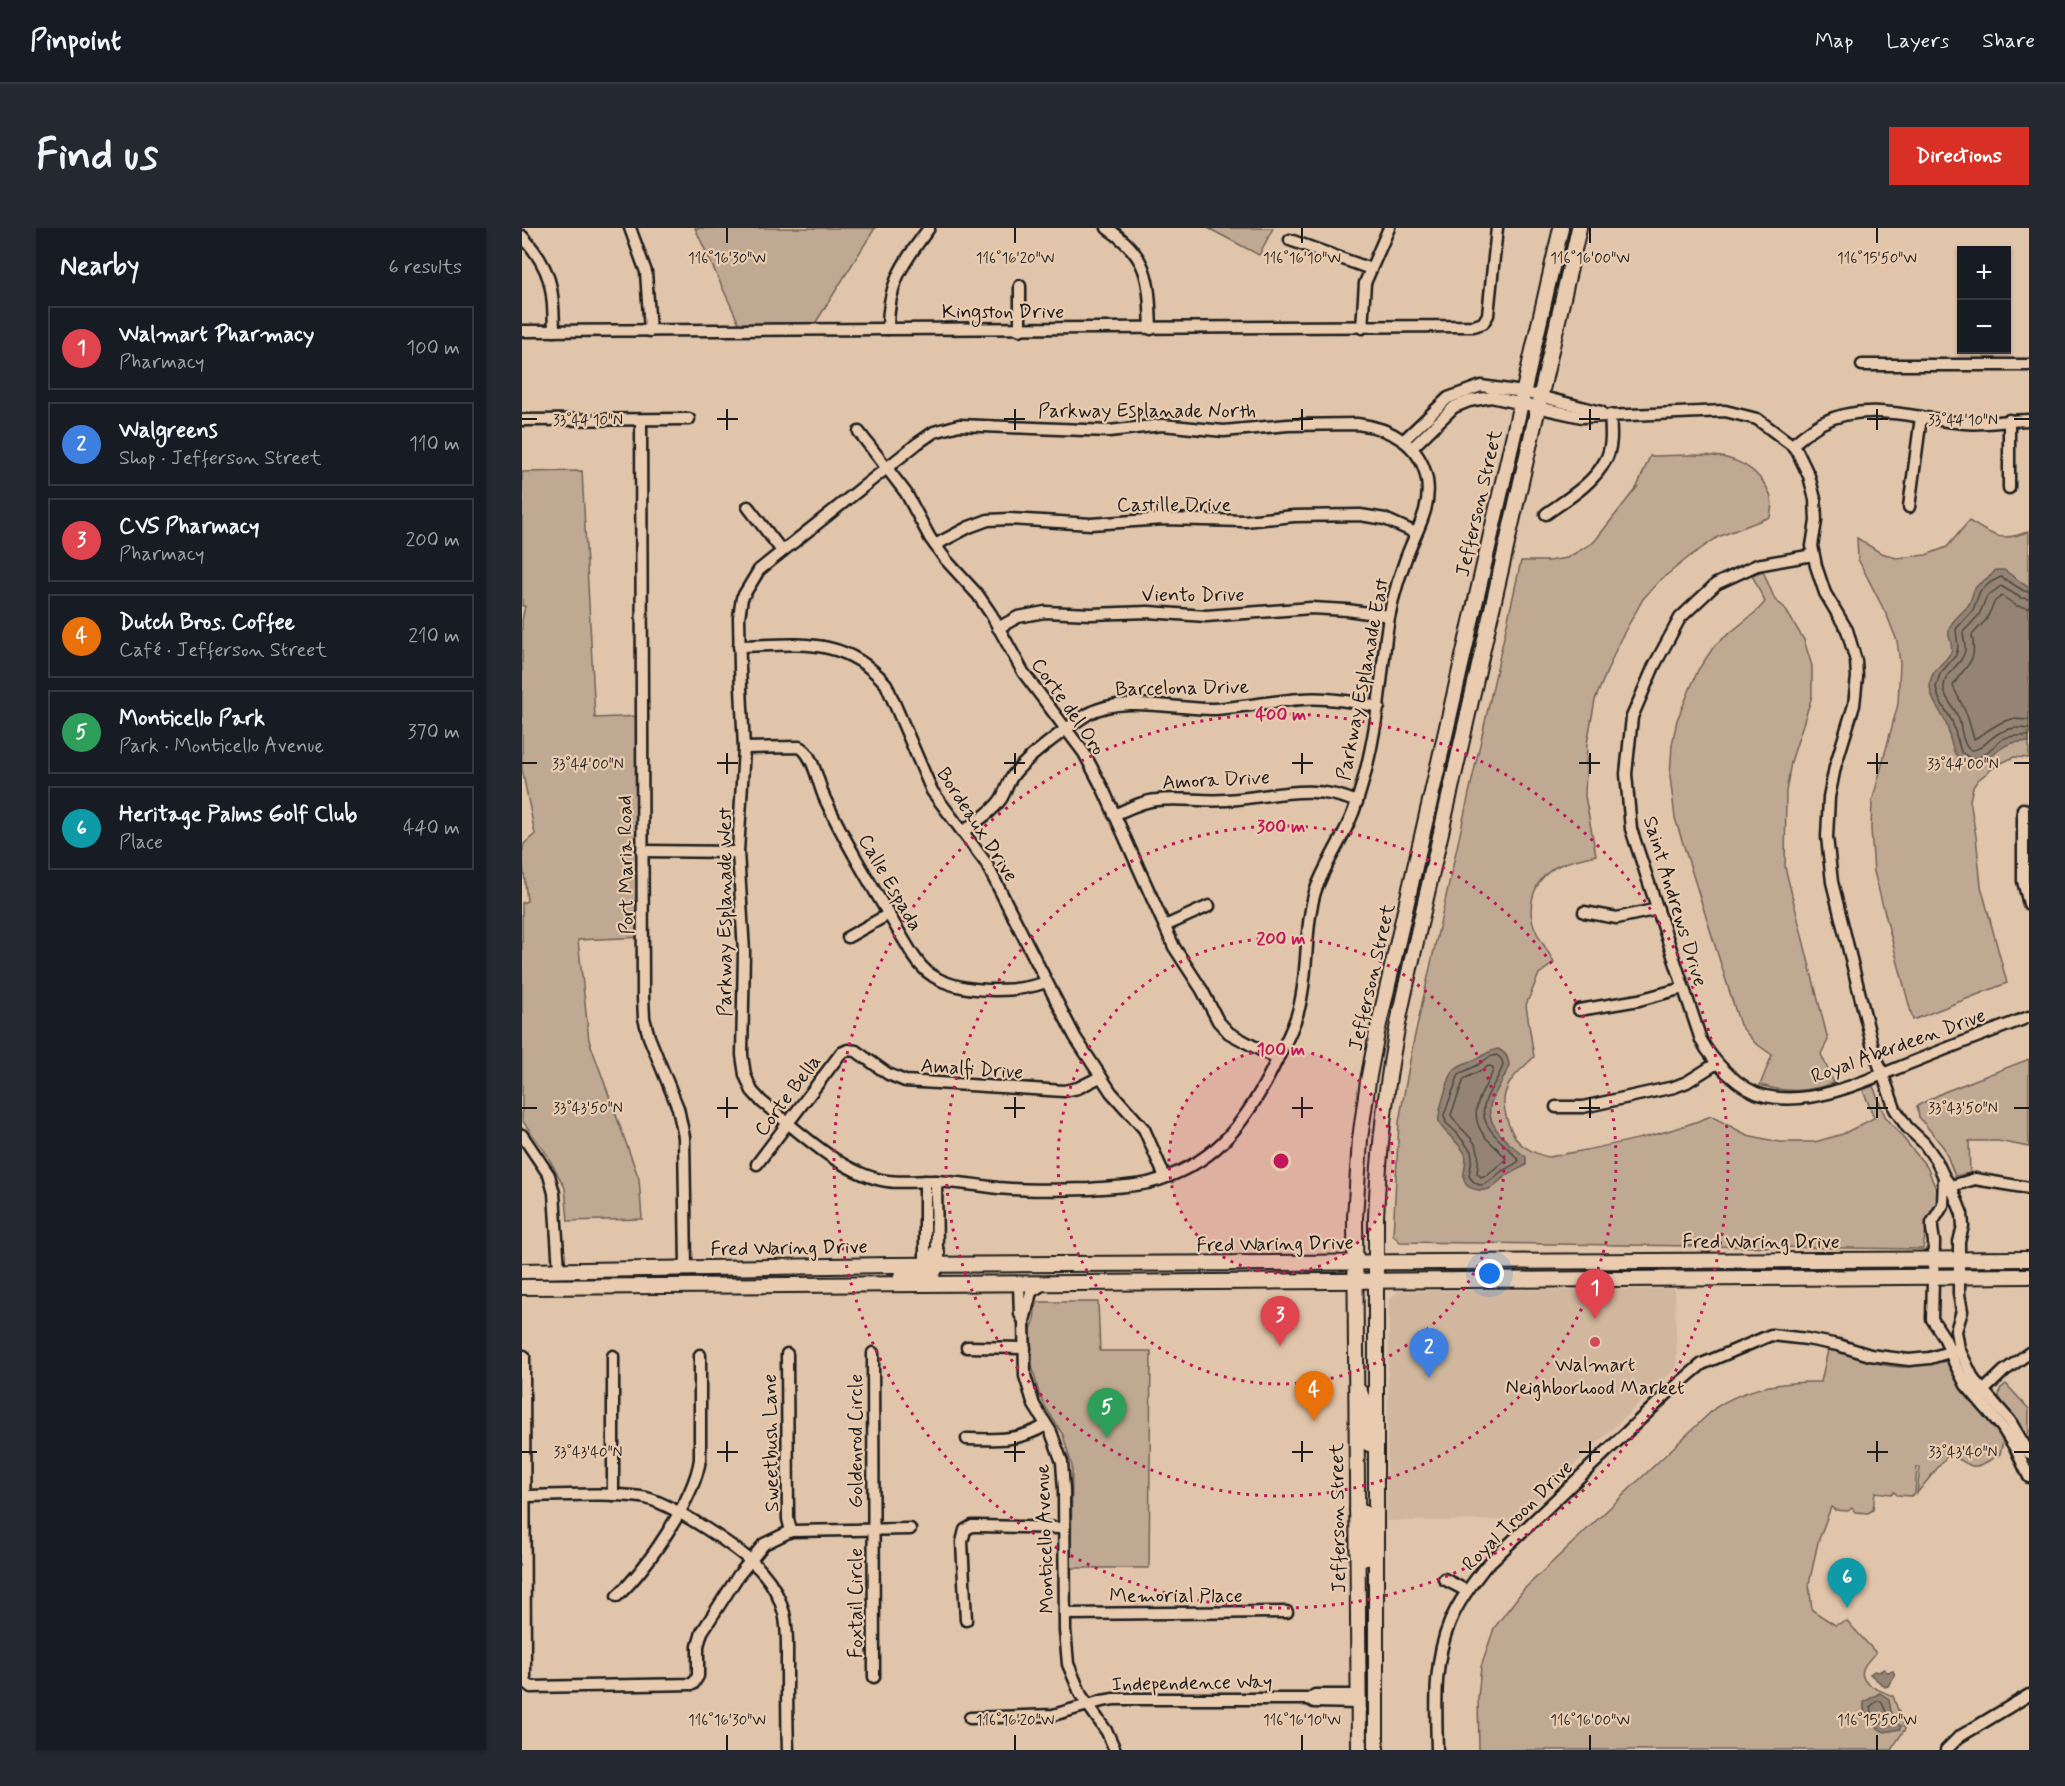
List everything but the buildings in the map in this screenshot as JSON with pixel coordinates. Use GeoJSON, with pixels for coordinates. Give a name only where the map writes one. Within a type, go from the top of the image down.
{"type":"FeatureCollection","features":[{"type":"Feature","properties":{"kind":"main road","name":"Jefferson Street"},"geometry":{"type":"LineString","coordinates":[[1376,1750],[1376,1261],[1380,1142],[1394,1038],[1530,400],[1561,228]]}},
{"type":"Feature","properties":{"kind":"main road","name":"Jefferson Street"},"geometry":{"type":"LineString","coordinates":[[1359,1750],[1355,1262],[1358,1161],[1368,1081],[1530,400],[1579,228]]}},
{"type":"Feature","properties":{"kind":"main road","name":"Fred Waring Drive"},"geometry":{"type":"LineString","coordinates":[[522,1271],[933,1261],[1094,1264],[2029,1259]]}},
{"type":"Feature","properties":{"kind":"main road"},"geometry":{"type":"LineString","coordinates":[[855,1285],[891,1277],[930,1274],[936,1270],[933,1261]]}},
{"type":"Feature","properties":{"kind":"main road"},"geometry":{"type":"LineString","coordinates":[[1162,1283],[1164,1274],[1170,1271],[1207,1268],[1224,1263]]}},
{"type":"Feature","properties":{"kind":"main road"},"geometry":{"type":"LineString","coordinates":[[1018,1285],[1020,1277],[1026,1273],[1070,1271],[1094,1264]]}},
{"type":"Feature","properties":{"kind":"main road","name":"Fred Waring Drive"},"geometry":{"type":"LineString","coordinates":[[522,1287],[2029,1276]]}},
{"type":"Feature","properties":{"kind":"main road"},"geometry":{"type":"LineString","coordinates":[[1356,1382],[1365,1405],[1366,1442],[1376,1443]]}},
{"type":"Feature","properties":{"kind":"main road"},"geometry":{"type":"LineString","coordinates":[[1357,1510],[1365,1513],[1366,1518],[1367,1577],[1376,1634]]}},
{"type":"Feature","properties":{"kind":"main road"},"geometry":{"type":"LineString","coordinates":[[1359,1699],[1365,1696],[1367,1702],[1368,1750]]}},
{"type":"Feature","properties":{"kind":"street"},"geometry":{"type":"LineString","coordinates":[[630,228],[646,272],[650,331]]}},
{"type":"Feature","properties":{"kind":"street"},"geometry":{"type":"LineString","coordinates":[[888,329],[888,308],[894,281],[928,228]]}},
{"type":"Feature","properties":{"kind":"street"},"geometry":{"type":"LineString","coordinates":[[1107,228],[1133,250],[1146,272],[1149,289],[1150,329]]}},
{"type":"Feature","properties":{"kind":"street"},"geometry":{"type":"LineString","coordinates":[[1362,328],[1365,283],[1389,228]]}},
{"type":"Feature","properties":{"kind":"street","name":"Kingston Drive"},"geometry":{"type":"LineString","coordinates":[[522,331],[1474,326],[1484,322],[1488,315],[1497,228]]}},
{"type":"Feature","properties":{"kind":"street"},"geometry":{"type":"LineString","coordinates":[[522,236],[542,261],[552,284],[554,331]]}},
{"type":"Feature","properties":{"kind":"street"},"geometry":{"type":"LineString","coordinates":[[1290,240],[1371,269]]}},
{"type":"Feature","properties":{"kind":"street"},"geometry":{"type":"LineString","coordinates":[[1020,286],[1020,330]]}},
{"type":"Feature","properties":{"kind":"street"},"geometry":{"type":"LineString","coordinates":[[1862,365],[2029,365]]}},
{"type":"Feature","properties":{"kind":"street"},"geometry":{"type":"LineString","coordinates":[[1408,444],[1436,408],[1448,398],[1465,390],[1492,386],[1582,417],[1725,411],[1757,419],[1792,445],[1806,467],[1815,498],[1813,555],[1819,579],[1847,630],[1856,661],[1856,692],[1832,781],[1827,837],[1832,882],[1873,1048],[1882,1074],[1900,1118],[1930,1151],[1963,1220],[1959,1242],[1959,1294],[1962,1311],[1956,1331],[1954,1350],[1962,1378],[2010,1421],[2029,1453]]}},
{"type":"Feature","properties":{"kind":"street"},"geometry":{"type":"LineString","coordinates":[[1792,445],[1833,418],[1857,412],[1884,412],[1977,424],[2029,420]]}},
{"type":"Feature","properties":{"kind":"street"},"geometry":{"type":"LineString","coordinates":[[1546,514],[1582,488],[1606,460],[1611,435],[1610,415]]}},
{"type":"Feature","properties":{"kind":"street"},"geometry":{"type":"LineString","coordinates":[[1909,507],[1921,417]]}},
{"type":"Feature","properties":{"kind":"street"},"geometry":{"type":"LineString","coordinates":[[522,420],[689,419]]}},
{"type":"Feature","properties":{"kind":"street","name":"Port Maria Road"},"geometry":{"type":"LineString","coordinates":[[641,420],[644,1018],[649,1037],[678,1108],[684,1137],[686,1268]]}},
{"type":"Feature","properties":{"kind":"street"},"geometry":{"type":"LineString","coordinates":[[2009,420],[2009,488]]}},
{"type":"Feature","properties":{"kind":"street","name":"Parkway Esplanade North"},"geometry":{"type":"LineString","coordinates":[[835,509],[934,432],[959,425],[1108,431],[1161,425],[1224,431],[1288,424],[1357,424],[1390,431],[1408,444]]}},
{"type":"Feature","properties":{"kind":"street","name":"Corte del Oro"},"geometry":{"type":"LineString","coordinates":[[859,432],[915,507],[935,545],[978,595],[1023,672],[1084,753],[1174,947],[1202,990],[1218,1021],[1229,1033],[1277,1059]]}},
{"type":"Feature","properties":{"kind":"street","name":"Parkway Esplanade East"},"geometry":{"type":"LineString","coordinates":[[931,1181],[1037,1191],[1145,1183],[1184,1169],[1206,1156],[1242,1122],[1256,1102],[1298,1012],[1303,990],[1310,916],[1315,893],[1323,871],[1357,802],[1379,707],[1389,616],[1402,569],[1423,517],[1428,497],[1427,478],[1420,460],[1408,444]]}},
{"type":"Feature","properties":{"kind":"street"},"geometry":{"type":"LineString","coordinates":[[748,507],[782,551]]}},
{"type":"Feature","properties":{"kind":"street","name":"Parkway Esplanade West"},"geometry":{"type":"LineString","coordinates":[[835,509],[759,570],[742,598],[739,646],[744,748],[738,852],[744,952],[742,1041],[745,1075],[752,1091],[762,1102],[838,1162],[888,1181],[931,1181]]}},
{"type":"Feature","properties":{"kind":"street","name":"Castille Drive"},"geometry":{"type":"LineString","coordinates":[[935,545],[978,523],[1010,519],[1091,524],[1163,519],[1245,521],[1294,516],[1360,515],[1385,519],[1416,533]]}},
{"type":"Feature","properties":{"kind":"street","name":"Saint Andrews Drive"},"geometry":{"type":"LineString","coordinates":[[1717,1063],[1701,1040],[1631,829],[1626,774],[1632,717],[1654,666],[1680,618],[1716,584],[1757,565],[1813,555]]}},
{"type":"Feature","properties":{"kind":"street","name":"Viento Drive"},"geometry":{"type":"LineString","coordinates":[[998,628],[1018,617],[1045,612],[1091,614],[1149,612],[1206,616],[1311,608],[1389,616]]}},
{"type":"Feature","properties":{"kind":"street","name":"Bordeaux Drive"},"geometry":{"type":"LineString","coordinates":[[739,646],[824,646],[853,655],[876,672],[886,684],[932,790],[986,863],[1075,1037],[1100,1077],[1143,1129],[1165,1177]]}},
{"type":"Feature","properties":{"kind":"street","name":"Barcelona Drive"},"geometry":{"type":"LineString","coordinates":[[963,832],[989,813],[1000,800],[1013,775],[1066,729],[1090,713],[1108,706],[1214,709],[1279,701],[1324,699],[1379,707]]}},
{"type":"Feature","properties":{"kind":"street","name":"Calle Espada"},"geometry":{"type":"LineString","coordinates":[[744,748],[798,747],[804,749],[809,755],[821,791],[834,819],[920,965],[932,976],[950,984],[966,987],[1019,989],[1046,981]]}},
{"type":"Feature","properties":{"kind":"street","name":"Amora Drive"},"geometry":{"type":"LineString","coordinates":[[1114,815],[1156,800],[1229,800],[1289,792],[1321,792],[1340,795],[1357,802]]}},
{"type":"Feature","properties":{"kind":"street"},"geometry":{"type":"LineString","coordinates":[[2023,809],[2023,881],[2029,904]]}},
{"type":"Feature","properties":{"kind":"street"},"geometry":{"type":"LineString","coordinates":[[642,851],[738,852]]}},
{"type":"Feature","properties":{"kind":"street"},"geometry":{"type":"LineString","coordinates":[[1165,926],[1209,906]]}},
{"type":"Feature","properties":{"kind":"street"},"geometry":{"type":"LineString","coordinates":[[1584,912],[1617,918],[1658,909]]}},
{"type":"Feature","properties":{"kind":"street"},"geometry":{"type":"LineString","coordinates":[[848,937],[889,914]]}},
{"type":"Feature","properties":{"kind":"street"},"geometry":{"type":"LineString","coordinates":[[1579,1010],[1640,1000],[1683,988]]}},
{"type":"Feature","properties":{"kind":"street","name":"Royal Aberdeen Drive"},"geometry":{"type":"LineString","coordinates":[[1717,1063],[1736,1081],[1762,1095],[1787,1099],[1821,1094],[1882,1074],[2029,1017]]}},
{"type":"Feature","properties":{"kind":"street","name":"Corte Bella"},"geometry":{"type":"LineString","coordinates":[[757,1164],[841,1053],[848,1050]]}},
{"type":"Feature","properties":{"kind":"street","name":"Amalfi Drive"},"geometry":{"type":"LineString","coordinates":[[848,1050],[856,1051],[888,1074],[905,1082],[1064,1091],[1078,1088],[1100,1077]]}},
{"type":"Feature","properties":{"kind":"street"},"geometry":{"type":"LineString","coordinates":[[1556,1107],[1583,1107],[1674,1087],[1687,1082],[1717,1063]]}},
{"type":"Feature","properties":{"kind":"street"},"geometry":{"type":"LineString","coordinates":[[522,1135],[549,1175],[554,1193],[559,1270]]}},
{"type":"Feature","properties":{"kind":"street"},"geometry":{"type":"LineString","coordinates":[[1946,1184],[1975,1179],[2029,1188]]}},
{"type":"Feature","properties":{"kind":"street"},"geometry":{"type":"LineString","coordinates":[[931,1181],[933,1261]]}},
{"type":"Feature","properties":{"kind":"street"},"geometry":{"type":"LineString","coordinates":[[931,1181],[933,1261]]}},
{"type":"Feature","properties":{"kind":"street"},"geometry":{"type":"LineString","coordinates":[[1946,1184],[1943,1205],[1932,1223],[1934,1259],[1932,1319],[1954,1350]]}},
{"type":"Feature","properties":{"kind":"street","name":"Monticello Avenue"},"geometry":{"type":"LineString","coordinates":[[1018,1285],[1020,1314],[1024,1321]]}},
{"type":"Feature","properties":{"kind":"street","name":"Monticello Avenue"},"geometry":{"type":"LineString","coordinates":[[1042,1285],[1031,1292],[1024,1321],[1025,1376],[1029,1391],[1058,1447],[1062,1462],[1068,1664],[1081,1695],[1107,1732],[1114,1750]]}},
{"type":"Feature","properties":{"kind":"street","name":"Royal Troon Drive"},"geometry":{"type":"LineString","coordinates":[[1437,1750],[1436,1688],[1441,1653],[1450,1621],[1467,1591],[1485,1568],[1669,1392],[1702,1364],[1771,1335],[1838,1345],[1870,1355],[1910,1360],[1930,1358],[1954,1350]]}},
{"type":"Feature","properties":{"kind":"street"},"geometry":{"type":"LineString","coordinates":[[967,1347],[1025,1348]]}},
{"type":"Feature","properties":{"kind":"street","name":"Goldenrod Circle"},"geometry":{"type":"LineString","coordinates":[[873,1353],[873,1529]]}},
{"type":"Feature","properties":{"kind":"street"},"geometry":{"type":"LineString","coordinates":[[1981,1394],[2004,1371],[2029,1353]]}},
{"type":"Feature","properties":{"kind":"street"},"geometry":{"type":"LineString","coordinates":[[617,1596],[633,1581],[679,1513],[698,1474],[700,1354]]}},
{"type":"Feature","properties":{"kind":"street","name":"Sweetbush Lane"},"geometry":{"type":"LineString","coordinates":[[787,1354],[788,1519],[791,1531]]}},
{"type":"Feature","properties":{"kind":"street"},"geometry":{"type":"LineString","coordinates":[[525,1356],[525,1674],[528,1685],[537,1688],[693,1684],[698,1676],[698,1646],[702,1632],[738,1576],[764,1544],[791,1531],[910,1529]]}},
{"type":"Feature","properties":{"kind":"street"},"geometry":{"type":"LineString","coordinates":[[613,1356],[613,1496]]}},
{"type":"Feature","properties":{"kind":"street"},"geometry":{"type":"LineString","coordinates":[[1981,1394],[2013,1443],[2029,1476]]}},
{"type":"Feature","properties":{"kind":"street"},"geometry":{"type":"LineString","coordinates":[[967,1439],[1017,1438],[1046,1425]]}},
{"type":"Feature","properties":{"kind":"street"},"geometry":{"type":"LineString","coordinates":[[524,1496],[642,1497],[657,1501],[751,1559],[777,1594],[784,1616],[787,1636],[788,1750]]}},
{"type":"Feature","properties":{"kind":"street"},"geometry":{"type":"LineString","coordinates":[[966,1620],[962,1542],[968,1528],[978,1526],[1064,1528]]}},
{"type":"Feature","properties":{"kind":"street","name":"Foxtail Circle"},"geometry":{"type":"LineString","coordinates":[[873,1529],[874,1677]]}},
{"type":"Feature","properties":{"kind":"street"},"geometry":{"type":"LineString","coordinates":[[1443,1580],[1467,1591]]}},
{"type":"Feature","properties":{"kind":"street","name":"Memorial Place"},"geometry":{"type":"LineString","coordinates":[[1065,1614],[1287,1612]]}},
{"type":"Feature","properties":{"kind":"street","name":"Independence Way"},"geometry":{"type":"LineString","coordinates":[[970,1718],[1042,1717],[1114,1699],[1309,1699],[1315,1695],[1359,1699]]}},
{"type":"Feature","properties":{"kind":"street"},"geometry":{"type":"LineString","coordinates":[[1946,1750],[1959,1737],[2029,1695]]}},
{"type":"Feature","properties":{"kind":"shaded area"},"geometry":{"type":"Polygon","coordinates":[[[695,228],[875,228],[811,330],[742,330],[695,228]]]}},
{"type":"Feature","properties":{"kind":"shaded area"},"geometry":{"type":"Polygon","coordinates":[[[1208,228],[1273,228],[1259,255],[1208,228]]]}},
{"type":"Feature","properties":{"kind":"shaded area"},"geometry":{"type":"Polygon","coordinates":[[[1650,456],[1711,456],[1740,463],[1763,482],[1770,494],[1772,508],[1770,517],[1718,537],[1658,582],[1643,599],[1620,640],[1595,700],[1587,744],[1585,796],[1596,855],[1560,865],[1551,870],[1538,884],[1534,893],[1531,912],[1533,921],[1554,963],[1539,974],[1526,1005],[1534,1057],[1507,1088],[1504,1105],[1511,1130],[1523,1146],[1550,1157],[1652,1135],[1711,1116],[1747,1135],[1779,1142],[1815,1142],[1843,1134],[1874,1118],[1863,1090],[1873,1086],[1885,1116],[1927,1167],[1938,1194],[1938,1201],[1926,1228],[1923,1249],[1400,1242],[1393,1235],[1399,1122],[1413,1044],[1521,561],[1567,558],[1594,542],[1637,487],[1650,456]]]}},
{"type":"Feature","properties":{"kind":"shaded area"},"geometry":{"type":"Polygon","coordinates":[[[582,471],[595,718],[642,716],[644,937],[578,940],[589,1040],[639,1179],[642,1219],[568,1221],[565,1188],[546,1153],[522,1120],[522,903],[527,901],[522,854],[524,844],[535,834],[522,769],[522,620],[525,606],[522,606],[522,472],[582,471]]]}},
{"type":"Feature","properties":{"kind":"shaded area"},"geometry":{"type":"Polygon","coordinates":[[[1969,521],[1991,534],[2004,537],[2012,537],[2029,531],[2029,758],[2014,757],[1997,765],[1978,780],[1973,787],[1970,800],[1981,886],[2007,983],[1913,1020],[1874,872],[1871,829],[1872,802],[1898,704],[1900,663],[1897,641],[1888,618],[1858,559],[1857,538],[1879,552],[1896,558],[1926,555],[1947,547],[1969,521]]]}},
{"type":"Feature","properties":{"kind":"shaded area"},"geometry":{"type":"Polygon","coordinates":[[[1763,571],[1775,600],[1784,607],[1804,640],[1812,666],[1812,696],[1791,762],[1786,792],[1785,867],[1828,1040],[1821,1054],[1834,1083],[1797,1090],[1760,1085],[1772,1055],[1754,1042],[1740,1025],[1675,818],[1670,776],[1672,745],[1677,720],[1698,670],[1715,645],[1765,602],[1752,575],[1763,571]]]}},
{"type":"Feature","properties":{"kind":"shaded area"},"geometry":{"type":"Polygon","coordinates":[[[2029,1059],[2029,1147],[1998,1141],[1969,1141],[1970,1173],[1955,1176],[1944,1148],[1919,1117],[1917,1106],[1944,1092],[2029,1059]]]}},
{"type":"Feature","properties":{"kind":"shaded area"},"geometry":{"type":"Polygon","coordinates":[[[1675,1289],[1677,1367],[1516,1520],[1386,1521],[1389,1300],[1399,1291],[1675,1289]]]}},
{"type":"Feature","properties":{"kind":"shaded area"},"geometry":{"type":"Polygon","coordinates":[[[1038,1302],[1098,1302],[1100,1351],[1151,1351],[1149,1568],[1071,1568],[1072,1466],[1063,1435],[1039,1394],[1032,1365],[1031,1329],[1038,1302]]]}},
{"type":"Feature","properties":{"kind":"shaded area"},"geometry":{"type":"Polygon","coordinates":[[[1828,1350],[1892,1366],[1908,1367],[1938,1362],[1949,1363],[1970,1396],[1990,1418],[2003,1442],[2000,1454],[1979,1466],[1972,1466],[1948,1455],[1917,1493],[1920,1467],[1917,1467],[1915,1493],[1911,1496],[1897,1495],[1894,1492],[1891,1494],[1875,1492],[1873,1510],[1868,1513],[1855,1512],[1852,1508],[1848,1511],[1835,1510],[1831,1507],[1818,1542],[1809,1584],[1812,1610],[1835,1625],[1847,1621],[1876,1653],[1867,1662],[1862,1675],[1869,1685],[1893,1696],[1905,1729],[1891,1750],[1479,1750],[1478,1698],[1481,1667],[1494,1628],[1524,1589],[1715,1408],[1753,1390],[1779,1384],[1821,1382],[1828,1350]]]}},
{"type":"Feature","properties":{"kind":"shaded area"},"geometry":{"type":"Polygon","coordinates":[[[2006,1384],[2029,1409],[2029,1445],[1999,1397],[2000,1389],[2006,1384]]]}},
{"type":"Feature","properties":{"kind":"water"},"geometry":{"type":"Polygon","coordinates":[[[1995,570],[2004,570],[2029,588],[2029,742],[2009,744],[1984,761],[1971,764],[1960,760],[1954,751],[1946,723],[1931,693],[1930,681],[1951,652],[1950,626],[1969,604],[1976,587],[1995,570]]]}},
{"type":"Feature","properties":{"kind":"water"},"geometry":{"type":"Polygon","coordinates":[[[1498,1049],[1506,1056],[1509,1065],[1492,1100],[1490,1117],[1499,1133],[1526,1157],[1526,1165],[1491,1188],[1479,1190],[1466,1185],[1464,1180],[1465,1154],[1441,1126],[1439,1118],[1454,1070],[1498,1049]]]}},
{"type":"Feature","properties":{"kind":"water"},"geometry":{"type":"Polygon","coordinates":[[[1884,1669],[1887,1672],[1893,1671],[1895,1675],[1885,1687],[1870,1674],[1884,1669]]]}},
{"type":"Feature","properties":{"kind":"water"},"geometry":{"type":"Polygon","coordinates":[[[1880,1693],[1889,1699],[1891,1711],[1901,1726],[1900,1729],[1885,1732],[1876,1727],[1867,1716],[1864,1702],[1880,1693]]]}},
{"type":"Feature","properties":{"kind":"place","name":"Walmart Pharmacy"},"geometry":{"type":"Point","coordinates":[1595,1319]}},
{"type":"Feature","properties":{"kind":"place","name":"Walmart Neighborhood Market"},"geometry":{"type":"Point","coordinates":[1595,1342]}},
{"type":"Feature","properties":{"kind":"place","name":"CVS Pharmacy"},"geometry":{"type":"Point","coordinates":[1280,1346]}},
{"type":"Feature","properties":{"kind":"place","name":"Walgreens"},"geometry":{"type":"Point","coordinates":[1429,1378]}},
{"type":"Feature","properties":{"kind":"place","name":"Dutch Bros. Coffee"},"geometry":{"type":"Point","coordinates":[1314,1421]}},
{"type":"Feature","properties":{"kind":"place","name":"Monticello Park"},"geometry":{"type":"Point","coordinates":[1107,1438]}},
{"type":"Feature","properties":{"kind":"place","name":"Heritage Palms Golf Club"},"geometry":{"type":"Point","coordinates":[1847,1608]}}]}
